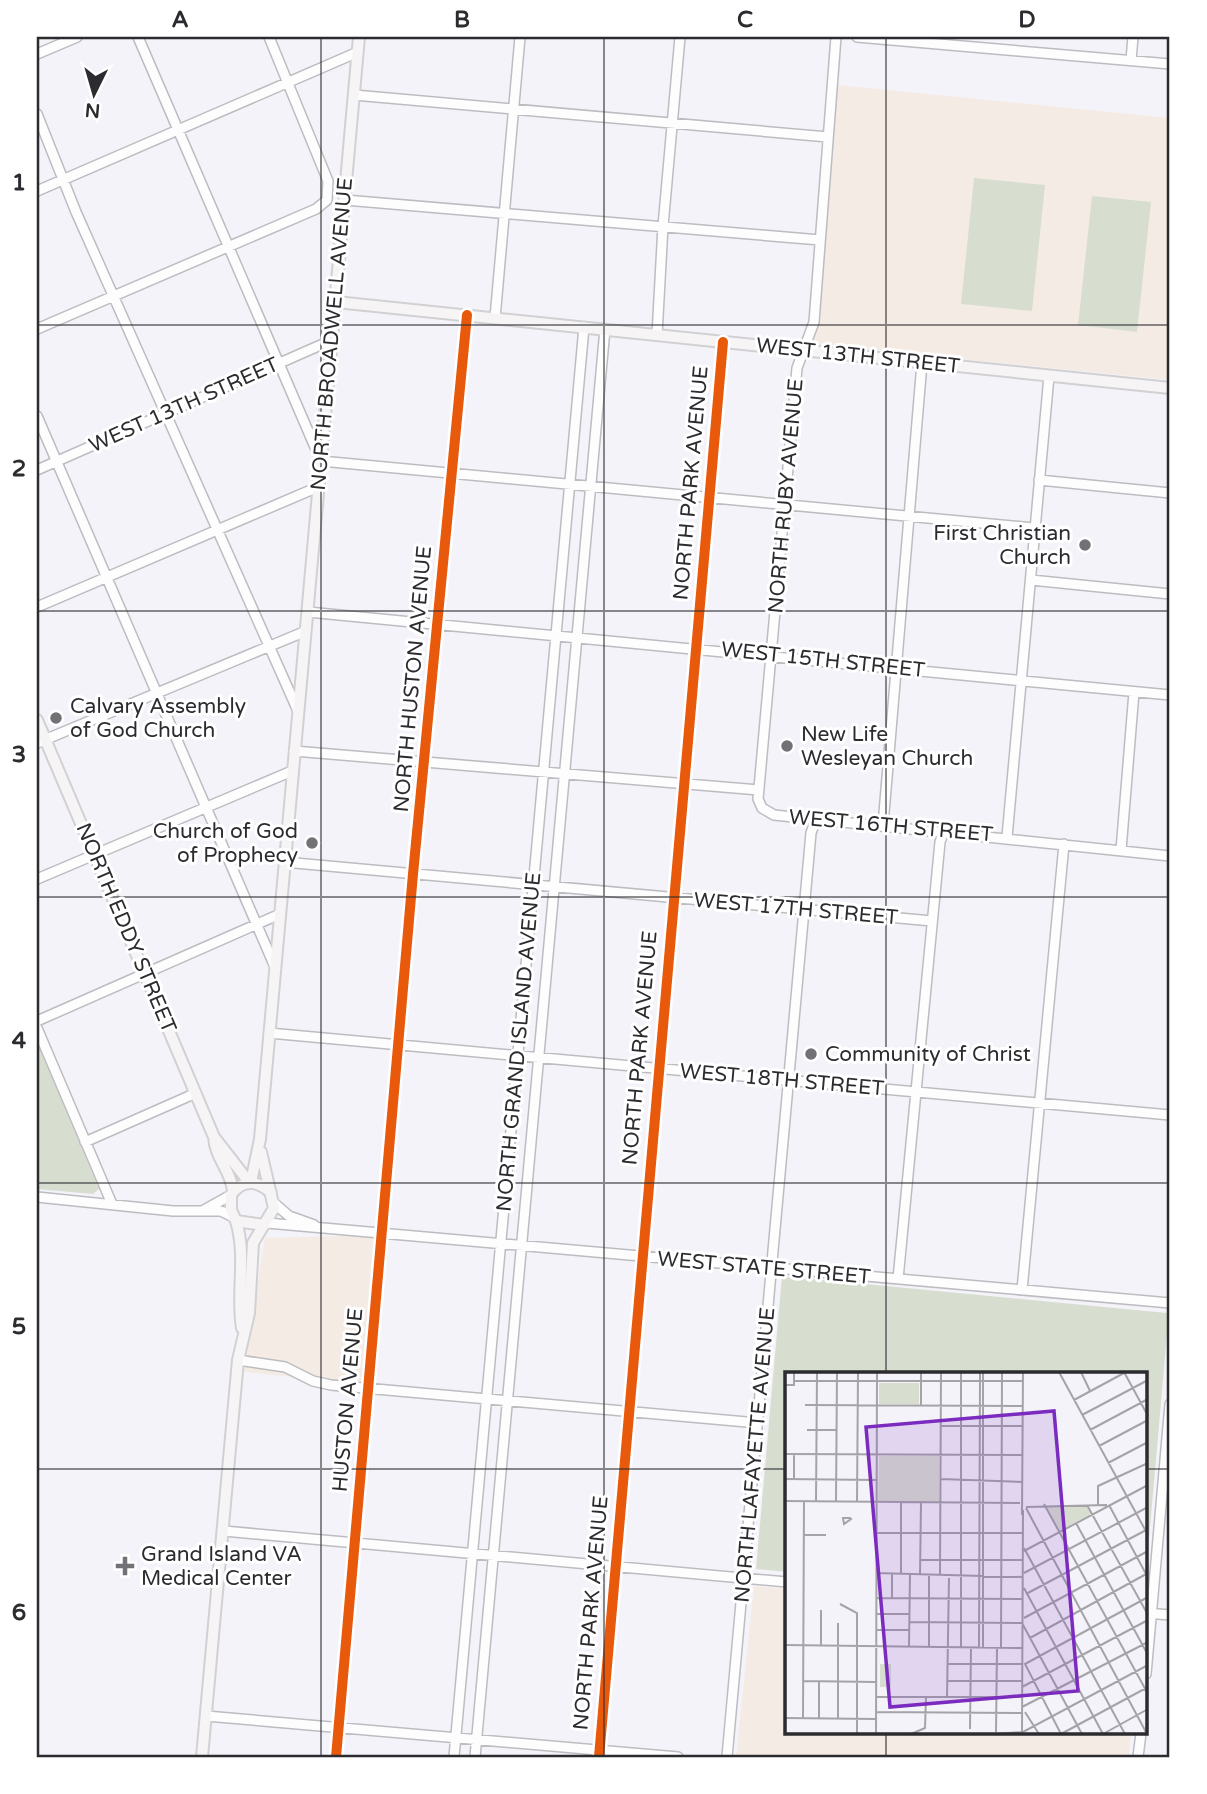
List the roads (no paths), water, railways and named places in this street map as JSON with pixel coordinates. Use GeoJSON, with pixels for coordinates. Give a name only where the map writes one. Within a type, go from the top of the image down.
{"type":"FeatureCollection","features":[{"type":"Feature","properties":{"kind":"main road","name":"NORTH BROADWELL AVENUE"},"geometry":{"type":"LineString","coordinates":[[250,1182],[260,1139],[359,37]]}},
{"type":"Feature","properties":{"kind":"main road","name":"WEST 13TH STREET"},"geometry":{"type":"LineString","coordinates":[[336,302],[1170,388]]}},
{"type":"Feature","properties":{"kind":"main road","name":"NORTH EDDY STREET"},"geometry":{"type":"LineString","coordinates":[[37,720],[41,741],[95,855],[214,1136],[250,1182]]}},
{"type":"Feature","properties":{"kind":"main road","name":"NORTH EDDY STREET"},"geometry":{"type":"LineString","coordinates":[[214,1136],[215,1150],[231,1177],[235,1219]]}},
{"type":"Feature","properties":{"kind":"main road","name":"NORTH BROADWELL AVENUE"},"geometry":{"type":"LineString","coordinates":[[260,1139],[272,1198]]}},
{"type":"Feature","properties":{"kind":"main road"},"geometry":{"type":"LineString","coordinates":[[202,1757],[239,1360],[243,1331],[249,1313],[254,1243],[266,1224],[272,1198],[250,1182],[232,1193]]}},
{"type":"Feature","properties":{"kind":"main road"},"geometry":{"type":"LineString","coordinates":[[243,1331],[240,1313],[243,1249],[235,1219],[266,1224]]}},
{"type":"Feature","properties":{"kind":"street"},"geometry":{"type":"LineString","coordinates":[[37,54],[77,37]]}},
{"type":"Feature","properties":{"kind":"street"},"geometry":{"type":"LineString","coordinates":[[138,37],[321,461],[1034,528]]}},
{"type":"Feature","properties":{"kind":"street"},"geometry":{"type":"LineString","coordinates":[[37,329],[316,209],[328,196],[328,181],[269,37]]}},
{"type":"Feature","properties":{"kind":"street"},"geometry":{"type":"LineString","coordinates":[[495,318],[520,37]]}},
{"type":"Feature","properties":{"kind":"street"},"geometry":{"type":"LineString","coordinates":[[657,335],[663,226],[680,37]]}},
{"type":"Feature","properties":{"kind":"street","name":"NORTH RUBY AVENUE"},"geometry":{"type":"LineString","coordinates":[[759,790],[797,368],[806,350],[814,322],[836,37]]}},
{"type":"Feature","properties":{"kind":"street"},"geometry":{"type":"LineString","coordinates":[[857,37],[976,42],[1170,64]]}},
{"type":"Feature","properties":{"kind":"street"},"geometry":{"type":"LineString","coordinates":[[1131,60],[1133,37]]}},
{"type":"Feature","properties":{"kind":"street"},"geometry":{"type":"LineString","coordinates":[[37,191],[358,52]]}},
{"type":"Feature","properties":{"kind":"street"},"geometry":{"type":"LineString","coordinates":[[354,95],[828,137]]}},
{"type":"Feature","properties":{"kind":"street"},"geometry":{"type":"LineString","coordinates":[[37,114],[63,179],[298,711]]}},
{"type":"Feature","properties":{"kind":"street"},"geometry":{"type":"LineString","coordinates":[[345,200],[820,240]]}},
{"type":"Feature","properties":{"kind":"street","name":"NORTH HUSTON AVENUE"},"geometry":{"type":"LineString","coordinates":[[398,1045],[467,315]]}},
{"type":"Feature","properties":{"kind":"street","name":"NORTH GRAND ISLAND AVENUE"},"geometry":{"type":"LineString","coordinates":[[454,1757],[584,327]]}},
{"type":"Feature","properties":{"kind":"street","name":"NORTH GRAND ISLAND AVENUE"},"geometry":{"type":"LineString","coordinates":[[475,1757],[562,773],[605,330]]}},
{"type":"Feature","properties":{"kind":"street","name":"WEST 13TH STREET"},"geometry":{"type":"LineString","coordinates":[[37,470],[332,340]]}},
{"type":"Feature","properties":{"kind":"street","name":"NORTH PARK AVENUE"},"geometry":{"type":"LineString","coordinates":[[599,1754],[640,1257],[723,342]]}},
{"type":"Feature","properties":{"kind":"street"},"geometry":{"type":"LineString","coordinates":[[883,825],[922,363]]}},
{"type":"Feature","properties":{"kind":"street"},"geometry":{"type":"LineString","coordinates":[[1007,837],[1049,376]]}},
{"type":"Feature","properties":{"kind":"street"},"geometry":{"type":"LineString","coordinates":[[37,416],[209,808],[275,967]]}},
{"type":"Feature","properties":{"kind":"street"},"geometry":{"type":"LineString","coordinates":[[1039,480],[1170,493]]}},
{"type":"Feature","properties":{"kind":"street"},"geometry":{"type":"LineString","coordinates":[[37,607],[318,487]]}},
{"type":"Feature","properties":{"kind":"street"},"geometry":{"type":"LineString","coordinates":[[1031,580],[1170,594]]}},
{"type":"Feature","properties":{"kind":"street","name":"WEST 15TH STREET"},"geometry":{"type":"LineString","coordinates":[[308,612],[1170,695]]}},
{"type":"Feature","properties":{"kind":"street"},"geometry":{"type":"LineString","coordinates":[[41,741],[306,631]]}},
{"type":"Feature","properties":{"kind":"street"},"geometry":{"type":"LineString","coordinates":[[1121,850],[1134,692]]}},
{"type":"Feature","properties":{"kind":"street"},"geometry":{"type":"LineString","coordinates":[[294,751],[759,790]]}},
{"type":"Feature","properties":{"kind":"street"},"geometry":{"type":"LineString","coordinates":[[37,879],[292,771]]}},
{"type":"Feature","properties":{"kind":"street","name":"WEST 16TH STREET"},"geometry":{"type":"LineString","coordinates":[[759,790],[758,799],[762,808],[774,815],[1007,837],[1170,856]]}},
{"type":"Feature","properties":{"kind":"street","name":"NORTH LAFAYETTE AVENUE"},"geometry":{"type":"LineString","coordinates":[[727,1757],[811,833],[816,819]]}},
{"type":"Feature","properties":{"kind":"street"},"geometry":{"type":"LineString","coordinates":[[898,1279],[940,842],[944,831]]}},
{"type":"Feature","properties":{"kind":"street"},"geometry":{"type":"LineString","coordinates":[[1022,1290],[1064,844]]}},
{"type":"Feature","properties":{"kind":"street","name":"WEST 17TH STREET"},"geometry":{"type":"LineString","coordinates":[[284,862],[932,921]]}},
{"type":"Feature","properties":{"kind":"street"},"geometry":{"type":"LineString","coordinates":[[37,1021],[280,914]]}},
{"type":"Feature","properties":{"kind":"street"},"geometry":{"type":"LineString","coordinates":[[37,1028],[112,1205]]}},
{"type":"Feature","properties":{"kind":"street","name":"WEST 18TH STREET"},"geometry":{"type":"LineString","coordinates":[[269,1033],[1170,1115]]}},
{"type":"Feature","properties":{"kind":"street","name":"HUSTON AVENUE"},"geometry":{"type":"LineString","coordinates":[[336,1757],[398,1045]]}},
{"type":"Feature","properties":{"kind":"street"},"geometry":{"type":"LineString","coordinates":[[85,1142],[196,1093]]}},
{"type":"Feature","properties":{"kind":"street"},"geometry":{"type":"LineString","coordinates":[[204,1210],[232,1193]]}},
{"type":"Feature","properties":{"kind":"street"},"geometry":{"type":"LineString","coordinates":[[37,1197],[173,1211],[221,1211],[235,1219]]}},
{"type":"Feature","properties":{"kind":"street","name":"WEST STATE STREET"},"geometry":{"type":"LineString","coordinates":[[272,1198],[289,1216],[316,1226]]}},
{"type":"Feature","properties":{"kind":"street","name":"WEST STATE STREET"},"geometry":{"type":"LineString","coordinates":[[266,1224],[316,1226],[1170,1303]]}},
{"type":"Feature","properties":{"kind":"street"},"geometry":{"type":"LineString","coordinates":[[239,1360],[285,1367],[322,1384],[758,1423]]}},
{"type":"Feature","properties":{"kind":"street"},"geometry":{"type":"LineString","coordinates":[[1170,1404],[1168,1456],[1148,1613],[1170,1615]]}},
{"type":"Feature","properties":{"kind":"street"},"geometry":{"type":"LineString","coordinates":[[224,1531],[785,1582]]}},
{"type":"Feature","properties":{"kind":"street"},"geometry":{"type":"LineString","coordinates":[[206,1716],[456,1738],[599,1754],[678,1757]]}},
{"type":"Feature","properties":{"kind":"street"},"geometry":{"type":"LineString","coordinates":[[1138,1757],[1140,1734]]}},
{"type":"Feature","properties":{"kind":"place","name":"First Christian Church"},"geometry":{"type":"Point","coordinates":[1085,545]}},
{"type":"Feature","properties":{"kind":"place","name":"Calvary Assembly of God Church"},"geometry":{"type":"Point","coordinates":[56,718]}},
{"type":"Feature","properties":{"kind":"place","name":"New Life Wesleyan Church"},"geometry":{"type":"Point","coordinates":[787,746]}},
{"type":"Feature","properties":{"kind":"place","name":"Church of God of Prophecy"},"geometry":{"type":"Point","coordinates":[312,843]}},
{"type":"Feature","properties":{"kind":"place","name":"Community of Christ"},"geometry":{"type":"Point","coordinates":[811,1054]}},
{"type":"Feature","properties":{"kind":"place","name":"Grand Island VA Medical Center"},"geometry":{"type":"Point","coordinates":[125,1566]}}]}
